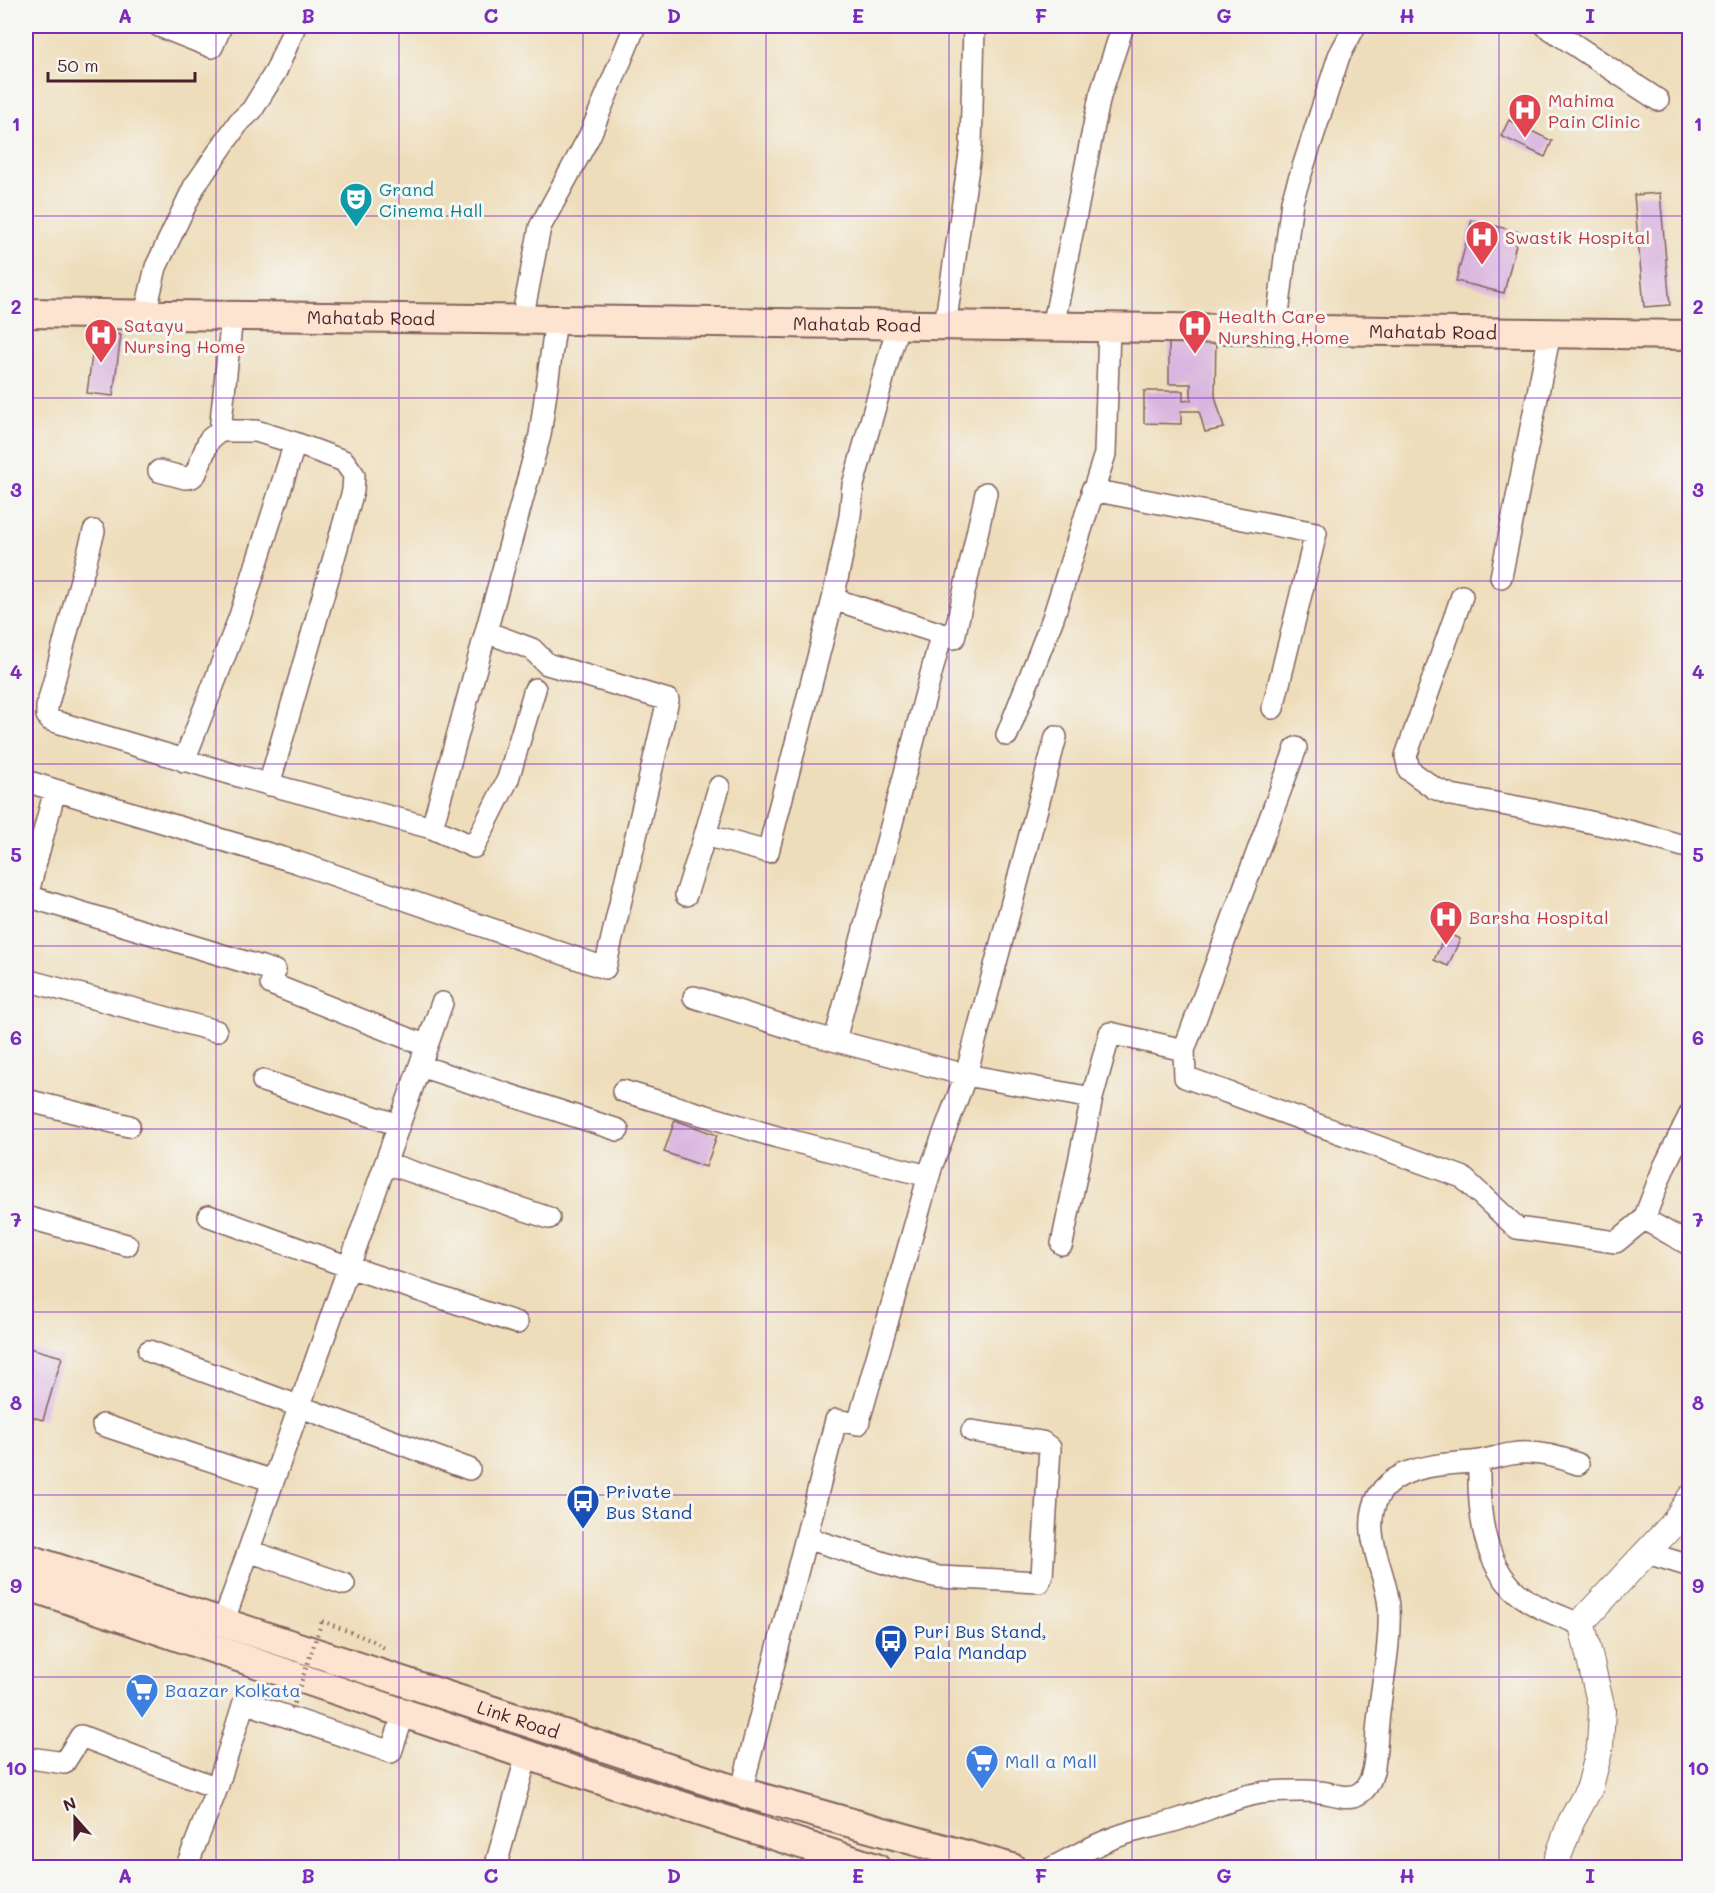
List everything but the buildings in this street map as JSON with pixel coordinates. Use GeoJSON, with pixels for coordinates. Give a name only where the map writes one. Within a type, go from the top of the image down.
{"type":"FeatureCollection","features":[{"type":"Feature","properties":{"kind":"main road","name":"Mahatab Road"},"geometry":{"type":"LineString","coordinates":[[26,313],[1689,335]]}},
{"type":"Feature","properties":{"kind":"main road","name":"Link Road"},"geometry":{"type":"LineString","coordinates":[[26,1558],[741,1792],[1012,1868]]}},
{"type":"Feature","properties":{"kind":"main road","name":"Link Road"},"geometry":{"type":"LineString","coordinates":[[26,1586],[527,1755],[876,1868]]}},
{"type":"Feature","properties":{"kind":"street"},"geometry":{"type":"LineString","coordinates":[[159,26],[212,46],[221,26]]}},
{"type":"Feature","properties":{"kind":"street"},"geometry":{"type":"LineString","coordinates":[[145,314],[156,267],[194,187],[239,122],[252,110],[276,71],[295,26]]}},
{"type":"Feature","properties":{"kind":"street"},"geometry":{"type":"LineString","coordinates":[[522,320],[540,227],[590,135],[635,26]]}},
{"type":"Feature","properties":{"kind":"street"},"geometry":{"type":"LineString","coordinates":[[945,326],[971,147],[974,26]]}},
{"type":"Feature","properties":{"kind":"street"},"geometry":{"type":"LineString","coordinates":[[1053,327],[1100,96],[1123,26]]}},
{"type":"Feature","properties":{"kind":"street"},"geometry":{"type":"LineString","coordinates":[[1276,330],[1292,201],[1339,56],[1355,26]]}},
{"type":"Feature","properties":{"kind":"street"},"geometry":{"type":"LineString","coordinates":[[1546,26],[1658,100]]}},
{"type":"Feature","properties":{"kind":"street"},"geometry":{"type":"LineString","coordinates":[[220,431],[232,316]]}},
{"type":"Feature","properties":{"kind":"street"},"geometry":{"type":"LineString","coordinates":[[432,828],[540,435],[556,320]]}},
{"type":"Feature","properties":{"kind":"street"},"geometry":{"type":"LineString","coordinates":[[705,835],[768,852],[833,599],[854,485],[898,325]]}},
{"type":"Feature","properties":{"kind":"street"},"geometry":{"type":"LineString","coordinates":[[1007,735],[1053,618],[1104,454],[1109,328]]}},
{"type":"Feature","properties":{"kind":"street"},"geometry":{"type":"LineString","coordinates":[[1501,577],[1550,333]]}},
{"type":"Feature","properties":{"kind":"street"},"geometry":{"type":"LineString","coordinates":[[159,471],[184,478],[192,477],[196,473],[209,440],[220,431],[256,430],[344,462],[354,475],[353,491],[268,785]]}},
{"type":"Feature","properties":{"kind":"street"},"geometry":{"type":"LineString","coordinates":[[184,761],[240,616],[295,443]]}},
{"type":"Feature","properties":{"kind":"street"},"geometry":{"type":"LineString","coordinates":[[1092,490],[1316,533],[1273,708]]}},
{"type":"Feature","properties":{"kind":"street"},"geometry":{"type":"LineString","coordinates":[[833,599],[941,636],[954,638],[986,493]]}},
{"type":"Feature","properties":{"kind":"street"},"geometry":{"type":"LineString","coordinates":[[94,531],[47,715],[50,720],[57,723],[268,785],[432,828],[474,847],[508,778],[535,689]]}},
{"type":"Feature","properties":{"kind":"street"},"geometry":{"type":"LineString","coordinates":[[1462,596],[1406,756],[1409,770],[1434,788],[1451,795],[1559,814],[1689,848]]}},
{"type":"Feature","properties":{"kind":"street"},"geometry":{"type":"LineString","coordinates":[[26,782],[296,862],[605,968],[668,700],[547,664],[532,649],[486,633]]}},
{"type":"Feature","properties":{"kind":"street"},"geometry":{"type":"LineString","coordinates":[[835,1040],[941,636]]}},
{"type":"Feature","properties":{"kind":"street"},"geometry":{"type":"LineString","coordinates":[[741,1792],[836,1420],[858,1424],[928,1176],[966,1075],[1056,737]]}},
{"type":"Feature","properties":{"kind":"street"},"geometry":{"type":"LineString","coordinates":[[1296,748],[1184,1050],[1185,1077],[1462,1177],[1517,1228],[1616,1242],[1644,1219],[1664,1167],[1689,1114]]}},
{"type":"Feature","properties":{"kind":"street"},"geometry":{"type":"LineString","coordinates":[[686,895],[719,787]]}},
{"type":"Feature","properties":{"kind":"street"},"geometry":{"type":"LineString","coordinates":[[55,790],[26,900],[275,970],[271,984],[427,1046]]}},
{"type":"Feature","properties":{"kind":"street"},"geometry":{"type":"LineString","coordinates":[[26,980],[216,1031]]}},
{"type":"Feature","properties":{"kind":"street"},"geometry":{"type":"LineString","coordinates":[[694,997],[835,1040],[966,1075],[1092,1098]]}},
{"type":"Feature","properties":{"kind":"street"},"geometry":{"type":"LineString","coordinates":[[223,1623],[442,1004]]}},
{"type":"Feature","properties":{"kind":"street"},"geometry":{"type":"LineString","coordinates":[[1062,1244],[1092,1098],[1110,1033],[1184,1050]]}},
{"type":"Feature","properties":{"kind":"street"},"geometry":{"type":"LineString","coordinates":[[420,1066],[618,1130]]}},
{"type":"Feature","properties":{"kind":"street"},"geometry":{"type":"LineString","coordinates":[[263,1081],[399,1125]]}},
{"type":"Feature","properties":{"kind":"street"},"geometry":{"type":"LineString","coordinates":[[624,1091],[777,1137],[928,1176]]}},
{"type":"Feature","properties":{"kind":"street"},"geometry":{"type":"LineString","coordinates":[[26,1100],[129,1126]]}},
{"type":"Feature","properties":{"kind":"street"},"geometry":{"type":"LineString","coordinates":[[386,1163],[549,1218]]}},
{"type":"Feature","properties":{"kind":"street"},"geometry":{"type":"LineString","coordinates":[[209,1216],[349,1267],[517,1323]]}},
{"type":"Feature","properties":{"kind":"street"},"geometry":{"type":"LineString","coordinates":[[26,1217],[128,1245]]}},
{"type":"Feature","properties":{"kind":"street"},"geometry":{"type":"LineString","coordinates":[[1644,1219],[1689,1245]]}},
{"type":"Feature","properties":{"kind":"street"},"geometry":{"type":"LineString","coordinates":[[149,1351],[469,1469]]}},
{"type":"Feature","properties":{"kind":"street"},"geometry":{"type":"LineString","coordinates":[[104,1425],[273,1481]]}},
{"type":"Feature","properties":{"kind":"street"},"geometry":{"type":"LineString","coordinates":[[807,1538],[903,1569],[939,1577],[1040,1582],[1050,1448],[1042,1442],[972,1431]]}},
{"type":"Feature","properties":{"kind":"street"},"geometry":{"type":"LineString","coordinates":[[1052,1868],[1129,1832],[1180,1820],[1229,1802],[1267,1792],[1321,1792],[1344,1796],[1359,1794],[1368,1784],[1374,1766],[1380,1695],[1389,1630],[1388,1604],[1372,1531],[1374,1503],[1387,1483],[1414,1469],[1479,1462],[1514,1453],[1554,1455],[1578,1464]]}},
{"type":"Feature","properties":{"kind":"street"},"geometry":{"type":"LineString","coordinates":[[1479,1462],[1478,1497],[1484,1531],[1494,1561],[1505,1582],[1527,1601],[1582,1625]]}},
{"type":"Feature","properties":{"kind":"street"},"geometry":{"type":"LineString","coordinates":[[1557,1868],[1558,1857],[1570,1822],[1590,1787],[1600,1747],[1602,1710],[1582,1625],[1586,1617],[1672,1524],[1689,1498]]}},
{"type":"Feature","properties":{"kind":"street"},"geometry":{"type":"LineString","coordinates":[[249,1551],[344,1584]]}},
{"type":"Feature","properties":{"kind":"street"},"geometry":{"type":"LineString","coordinates":[[1647,1553],[1689,1566]]}},
{"type":"Feature","properties":{"kind":"street"},"geometry":{"type":"LineString","coordinates":[[186,1868],[217,1788],[244,1702],[391,1752],[404,1713]]}},
{"type":"Feature","properties":{"kind":"street"},"geometry":{"type":"LineString","coordinates":[[37,1759],[64,1763],[81,1736],[217,1788]]}},
{"type":"Feature","properties":{"kind":"street"},"geometry":{"type":"LineString","coordinates":[[495,1868],[527,1755]]}},
{"type":"Feature","properties":{"kind":"path"},"geometry":{"type":"LineString","coordinates":[[292,1709],[322,1621],[340,1627]]}},
{"type":"Feature","properties":{"kind":"place","name":"Mahima Pain Clinic"},"geometry":{"type":"Point","coordinates":[1525,139]}},
{"type":"Feature","properties":{"kind":"place","name":"Grand Cinema Hall"},"geometry":{"type":"Point","coordinates":[356,228]}},
{"type":"Feature","properties":{"kind":"place","name":"Swastik Hospital"},"geometry":{"type":"Point","coordinates":[1482,266]}},
{"type":"Feature","properties":{"kind":"place","name":"Health Care Nurshing Home"},"geometry":{"type":"Point","coordinates":[1195,355]}},
{"type":"Feature","properties":{"kind":"place","name":"Satayu Nursing Home"},"geometry":{"type":"Point","coordinates":[101,364]}},
{"type":"Feature","properties":{"kind":"place","name":"Barsha Hospital"},"geometry":{"type":"Point","coordinates":[1446,946]}},
{"type":"Feature","properties":{"kind":"place","name":"Private Bus Stand"},"geometry":{"type":"Point","coordinates":[583,1530]}},
{"type":"Feature","properties":{"kind":"place","name":"Puri Bus Stand, Pala Mandap"},"geometry":{"type":"Point","coordinates":[891,1670]}},
{"type":"Feature","properties":{"kind":"place","name":"Baazar Kolkata"},"geometry":{"type":"Point","coordinates":[142,1719]}},
{"type":"Feature","properties":{"kind":"place","name":"Mall a Mall"},"geometry":{"type":"Point","coordinates":[982,1790]}}]}
